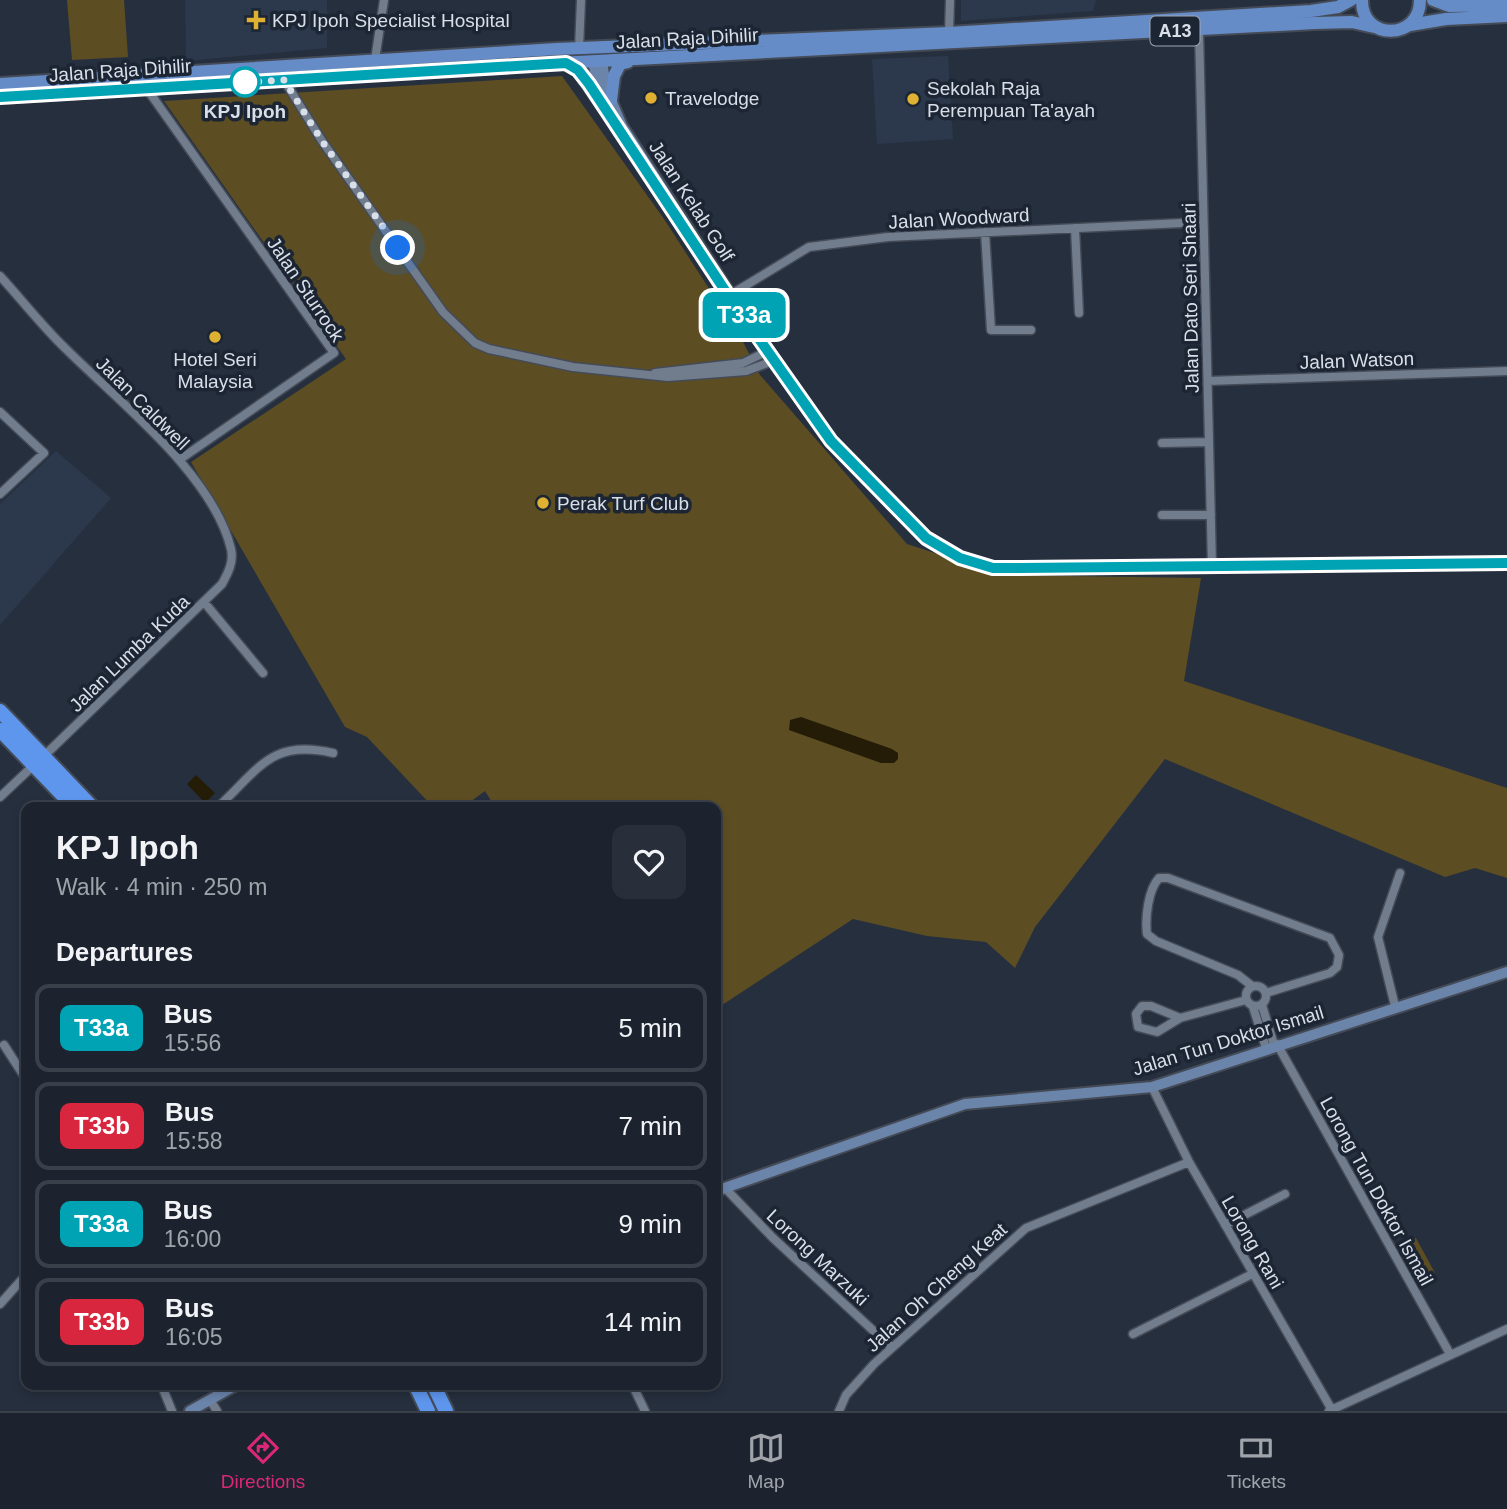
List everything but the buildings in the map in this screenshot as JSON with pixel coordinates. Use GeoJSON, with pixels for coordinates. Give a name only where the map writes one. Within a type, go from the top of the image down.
{"type":"FeatureCollection","features":[{"type":"Feature","properties":{"kind":"highway"},"geometry":{"type":"LineString","coordinates":[[0,711],[71,802]]}},
{"type":"Feature","properties":{"kind":"highway"},"geometry":{"type":"LineString","coordinates":[[0,730],[86,802]]}},
{"type":"Feature","properties":{"kind":"highway"},"geometry":{"type":"LineString","coordinates":[[418,1390],[428,1411]]}},
{"type":"Feature","properties":{"kind":"highway"},"geometry":{"type":"LineString","coordinates":[[436,1390],[446,1411]]}},
{"type":"Feature","properties":{"kind":"main road","name":"Jalan Raja Dihilir"},"geometry":{"type":"LineString","coordinates":[[0,84],[530,51],[949,33],[1311,11],[1338,7],[1351,0]]}},
{"type":"Feature","properties":{"kind":"main road"},"geometry":{"type":"LineString","coordinates":[[1362,0],[1363,13],[1374,27]]}},
{"type":"Feature","properties":{"kind":"main road"},"geometry":{"type":"LineString","coordinates":[[1410,25],[1419,11],[1420,0]]}},
{"type":"Feature","properties":{"kind":"main road"},"geometry":{"type":"LineString","coordinates":[[1433,0],[1465,7],[1507,5]]}},
{"type":"Feature","properties":{"kind":"main road","name":"A13"},"geometry":{"type":"LineString","coordinates":[[1374,27],[1390,32],[1410,25],[1446,19],[1507,16]]}},
{"type":"Feature","properties":{"kind":"main road","name":"Jalan Raja Dihilir"},"geometry":{"type":"LineString","coordinates":[[0,97],[597,60],[1340,22],[1374,27]]}},
{"type":"Feature","properties":{"kind":"main road"},"geometry":{"type":"LineString","coordinates":[[530,51],[548,57],[597,60],[606,52],[637,51],[645,46]]}},
{"type":"Feature","properties":{"kind":"main road"},"geometry":{"type":"LineString","coordinates":[[608,104],[614,76],[620,64],[635,60]]}},
{"type":"Feature","properties":{"kind":"main road"},"geometry":{"type":"LineString","coordinates":[[566,63],[578,70],[608,104]]}},
{"type":"Feature","properties":{"kind":"main road"},"geometry":{"type":"LineString","coordinates":[[197,72],[208,78],[258,82]]}},
{"type":"Feature","properties":{"kind":"street"},"geometry":{"type":"LineString","coordinates":[[376,60],[384,0]]}},
{"type":"Feature","properties":{"kind":"street"},"geometry":{"type":"LineString","coordinates":[[579,49],[581,0]]}},
{"type":"Feature","properties":{"kind":"street"},"geometry":{"type":"LineString","coordinates":[[949,33],[950,0]]}},
{"type":"Feature","properties":{"kind":"street","name":"Jalan Dato Seri Shaari"},"geometry":{"type":"LineString","coordinates":[[1199,30],[1212,566]]}},
{"type":"Feature","properties":{"kind":"street"},"geometry":{"type":"LineString","coordinates":[[597,60],[608,104]]}},
{"type":"Feature","properties":{"kind":"street"},"geometry":{"type":"LineString","coordinates":[[284,80],[322,141],[443,312],[463,334],[489,349],[573,366],[652,373],[668,377],[746,371],[770,356]]}},
{"type":"Feature","properties":{"kind":"street","name":"Jalan Sturrock"},"geometry":{"type":"LineString","coordinates":[[147,89],[334,353],[179,460]]}},
{"type":"Feature","properties":{"kind":"street","name":"Jalan Kelab Golf"},"geometry":{"type":"LineString","coordinates":[[608,104],[770,356],[831,441],[926,538],[960,558],[993,568],[1507,563]]}},
{"type":"Feature","properties":{"kind":"street","name":"Jalan Kelab Golf"},"geometry":{"type":"LineString","coordinates":[[608,104],[730,295]]}},
{"type":"Feature","properties":{"kind":"street","name":"Jalan Woodward"},"geometry":{"type":"LineString","coordinates":[[730,295],[809,247],[882,237],[1203,222]]}},
{"type":"Feature","properties":{"kind":"street"},"geometry":{"type":"LineString","coordinates":[[1075,228],[1079,313]]}},
{"type":"Feature","properties":{"kind":"street"},"geometry":{"type":"LineString","coordinates":[[985,232],[991,330],[1031,330]]}},
{"type":"Feature","properties":{"kind":"street","name":"Jalan Caldwell"},"geometry":{"type":"LineString","coordinates":[[0,276],[62,345],[179,460],[205,492],[232,551],[230,569]]}},
{"type":"Feature","properties":{"kind":"street","name":"Jalan Watson"},"geometry":{"type":"LineString","coordinates":[[1208,381],[1507,371]]}},
{"type":"Feature","properties":{"kind":"street"},"geometry":{"type":"LineString","coordinates":[[0,412],[44,453],[0,494]]}},
{"type":"Feature","properties":{"kind":"street"},"geometry":{"type":"LineString","coordinates":[[1162,443],[1209,442]]}},
{"type":"Feature","properties":{"kind":"street"},"geometry":{"type":"LineString","coordinates":[[1162,515],[1211,515]]}},
{"type":"Feature","properties":{"kind":"street","name":"Jalan Lumba Kuda"},"geometry":{"type":"LineString","coordinates":[[0,797],[204,602],[222,584],[230,569]]}},
{"type":"Feature","properties":{"kind":"street"},"geometry":{"type":"LineString","coordinates":[[204,602],[263,673]]}},
{"type":"Feature","properties":{"kind":"street"},"geometry":{"type":"LineString","coordinates":[[224,802],[279,752],[308,747],[333,753]]}},
{"type":"Feature","properties":{"kind":"street"},"geometry":{"type":"LineString","coordinates":[[1395,1006],[1378,937],[1400,873]]}},
{"type":"Feature","properties":{"kind":"street"},"geometry":{"type":"LineString","coordinates":[[1180,1017],[1151,1006],[1142,1006],[1136,1014],[1138,1027],[1146,1031],[1157,1031],[1180,1017],[1254,1004],[1266,993],[1330,973],[1337,967],[1339,954],[1330,938],[1168,878],[1159,878],[1154,884],[1146,924],[1147,934],[1156,941],[1238,975],[1252,986],[1259,986],[1266,993]]}},
{"type":"Feature","properties":{"kind":"street","name":"Jalan Tun Doktor Ismail"},"geometry":{"type":"LineString","coordinates":[[721,1189],[965,1104],[1152,1087],[1395,1006],[1507,972]]}},
{"type":"Feature","properties":{"kind":"street"},"geometry":{"type":"LineString","coordinates":[[1252,986],[1247,990],[1254,1004]]}},
{"type":"Feature","properties":{"kind":"street","name":"Lorong Tun Doktor Ismail"},"geometry":{"type":"LineString","coordinates":[[1254,1004],[1272,1046],[1450,1354]]}},
{"type":"Feature","properties":{"kind":"street"},"geometry":{"type":"LineString","coordinates":[[4,1045],[21,1071]]}},
{"type":"Feature","properties":{"kind":"street","name":"Lorong Rani"},"geometry":{"type":"LineString","coordinates":[[1152,1087],[1189,1162],[1331,1410]]}},
{"type":"Feature","properties":{"kind":"street","name":"Jalan Oh Cheng Keat"},"geometry":{"type":"LineString","coordinates":[[839,1411],[854,1386],[891,1347],[1026,1228],[1189,1162]]}},
{"type":"Feature","properties":{"kind":"street","name":"Lorong Marzuki"},"geometry":{"type":"LineString","coordinates":[[721,1190],[891,1347]]}},
{"type":"Feature","properties":{"kind":"street"},"geometry":{"type":"LineString","coordinates":[[1225,1225],[1284,1194]]}},
{"type":"Feature","properties":{"kind":"street"},"geometry":{"type":"LineString","coordinates":[[1133,1334],[1252,1274]]}},
{"type":"Feature","properties":{"kind":"street"},"geometry":{"type":"LineString","coordinates":[[0,1304],[21,1281]]}},
{"type":"Feature","properties":{"kind":"street"},"geometry":{"type":"LineString","coordinates":[[1331,1410],[1507,1329]]}},
{"type":"Feature","properties":{"kind":"street"},"geometry":{"type":"LineString","coordinates":[[163,1390],[172,1411]]}},
{"type":"Feature","properties":{"kind":"street"},"geometry":{"type":"LineString","coordinates":[[190,1411],[228,1390]]}},
{"type":"Feature","properties":{"kind":"street"},"geometry":{"type":"LineString","coordinates":[[635,1390],[645,1411]]}},
{"type":"Feature","properties":{"kind":"street"},"geometry":{"type":"LineString","coordinates":[[210,1400],[217,1411]]}},
{"type":"Feature","properties":{"kind":"shaded area"},"geometry":{"type":"Polygon","coordinates":[[[67,0],[124,0],[128,57],[72,60],[67,0]]]}},
{"type":"Feature","properties":{"kind":"shaded area","name":"KPJ Ipoh Specialist Hospital"},"geometry":{"type":"Polygon","coordinates":[[[185,0],[327,0],[327,48],[186,61],[185,0]]]}},
{"type":"Feature","properties":{"kind":"shaded area","name":"Sekolah Raja Perempuan Ta'ayah"},"geometry":{"type":"Polygon","coordinates":[[[961,0],[1096,0],[1093,11],[961,21],[961,0]]]}},
{"type":"Feature","properties":{"kind":"shaded area","name":"Sekolah Raja Perempuan Ta'ayah"},"geometry":{"type":"Polygon","coordinates":[[[948,56],[953,139],[877,144],[872,59],[948,56]]]}},
{"type":"Feature","properties":{"kind":"shaded area","name":"Perak Turf Club"},"geometry":{"type":"Polygon","coordinates":[[[562,76],[664,219],[741,338],[760,375],[907,544],[1002,575],[1201,578],[1184,681],[1507,788],[1507,878],[1475,868],[1445,877],[1165,759],[1035,927],[1015,968],[986,942],[927,936],[853,919],[721,1006],[721,802],[492,802],[485,791],[470,802],[428,802],[367,737],[345,727],[191,462],[346,359],[164,101],[562,76]]]}},
{"type":"Feature","properties":{"kind":"shaded area"},"geometry":{"type":"Polygon","coordinates":[[[56,451],[111,498],[0,625],[0,504],[56,451]]]}},
{"type":"Feature","properties":{"kind":"shaded area"},"geometry":{"type":"Polygon","coordinates":[[[801,717],[892,749],[898,753],[898,759],[894,763],[881,763],[789,730],[790,720],[801,717]]]}},
{"type":"Feature","properties":{"kind":"shaded area"},"geometry":{"type":"Polygon","coordinates":[[[196,775],[215,793],[204,802],[187,784],[196,775]]]}},
{"type":"Feature","properties":{"kind":"shaded area"},"geometry":{"type":"Polygon","coordinates":[[[1416,1238],[1435,1273],[1419,1281],[1400,1246],[1416,1238]]]}},
{"type":"Feature","properties":{"kind":"bus line","name":"T33a"},"geometry":{"type":"LineString","coordinates":[[0,97],[566,63],[578,70],[589,84],[726,292],[831,441],[926,538],[960,558],[993,568],[1507,563]]}},
{"type":"Feature","properties":{"kind":"place","name":"KPJ Ipoh Specialist Hospital"},"geometry":{"type":"Point","coordinates":[256,20]}},
{"type":"Feature","properties":{"kind":"place","name":"KPJ Ipoh"},"geometry":{"type":"Point","coordinates":[245,82]}},
{"type":"Feature","properties":{"kind":"place","name":"Travelodge"},"geometry":{"type":"Point","coordinates":[651,98]}},
{"type":"Feature","properties":{"kind":"place","name":"Sekolah Raja Perempuan Ta'ayah"},"geometry":{"type":"Point","coordinates":[913,99]}},
{"type":"Feature","properties":{"kind":"place","name":"Hotel Seri Malaysia"},"geometry":{"type":"Point","coordinates":[215,337]}},
{"type":"Feature","properties":{"kind":"place","name":"Perak Turf Club"},"geometry":{"type":"Point","coordinates":[543,503]}},
{"type":"Feature","properties":{"kind":"route"},"geometry":{"type":"LineString","coordinates":[[245,82],[233,83],[284,80],[322,141],[398,248]]}}]}
